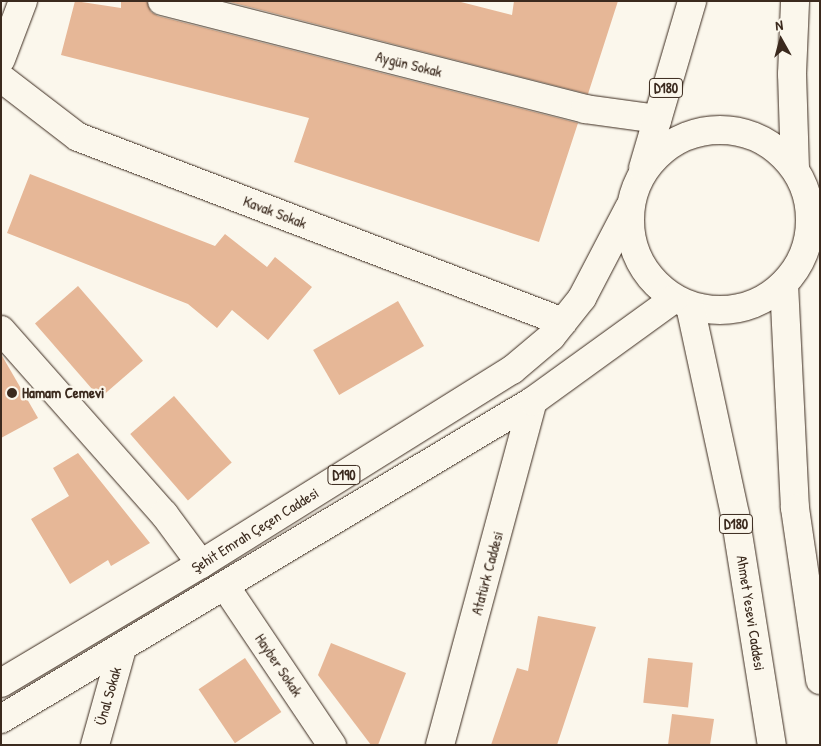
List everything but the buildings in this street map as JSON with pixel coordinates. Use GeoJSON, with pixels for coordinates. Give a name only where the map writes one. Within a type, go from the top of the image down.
{"type":"FeatureCollection","features":[{"type":"Feature","properties":{"kind":"main road"},"geometry":{"type":"LineString","coordinates":[[1,59],[22,1]]}},
{"type":"Feature","properties":{"kind":"main road","name":"Aygün Sokak"},"geometry":{"type":"LineString","coordinates":[[162,1],[585,109],[657,119]]}},
{"type":"Feature","properties":{"kind":"main road","name":"D180"},"geometry":{"type":"LineString","coordinates":[[641,174],[692,1]]}},
{"type":"Feature","properties":{"kind":"main road"},"geometry":{"type":"LineString","coordinates":[[795,1],[792,74],[795,169]]}},
{"type":"Feature","properties":{"kind":"main road","name":"Kavak Sokak"},"geometry":{"type":"LineString","coordinates":[[1,78],[78,137],[563,322]]}},
{"type":"Feature","properties":{"kind":"main road"},"geometry":{"type":"LineString","coordinates":[[714,130],[732,130],[765,142],[795,169],[804,187],[810,227],[798,265],[784,284],[765,299],[743,308],[717,311],[682,303],[647,275],[638,260],[629,226],[630,208],[641,174],[652,160],[680,139],[714,130]]}},
{"type":"Feature","properties":{"kind":"main road","name":"Şehit Emrah Çeçen Caddesi"},"geometry":{"type":"LineString","coordinates":[[1,683],[201,564],[512,370],[563,322],[603,265],[630,208]]}},
{"type":"Feature","properties":{"kind":"main road"},"geometry":{"type":"LineString","coordinates":[[784,284],[795,508],[820,680]]}},
{"type":"Feature","properties":{"kind":"main road","name":"Şehit Emrah Çeçen Caddesi"},"geometry":{"type":"LineString","coordinates":[[1,719],[534,401],[682,303]]}},
{"type":"Feature","properties":{"kind":"main road","name":"Ahmet Yesevi Caddesi"},"geometry":{"type":"LineString","coordinates":[[682,303],[735,515],[772,745]]}},
{"type":"Feature","properties":{"kind":"main road"},"geometry":{"type":"LineString","coordinates":[[1,330],[164,514],[201,564]]}},
{"type":"Feature","properties":{"kind":"main road","name":"Atatürk Caddesi"},"geometry":{"type":"LineString","coordinates":[[440,745],[534,401]]}},
{"type":"Feature","properties":{"kind":"main road","name":"Hayber Sokak"},"geometry":{"type":"LineString","coordinates":[[225,586],[332,745]]}},
{"type":"Feature","properties":{"kind":"main road","name":"Ünal Sokak"},"geometry":{"type":"LineString","coordinates":[[95,745],[122,648]]}},
{"type":"Feature","properties":{"kind":"place","name":"Hamam Cemevi"},"geometry":{"type":"Point","coordinates":[12,393]}}]}
